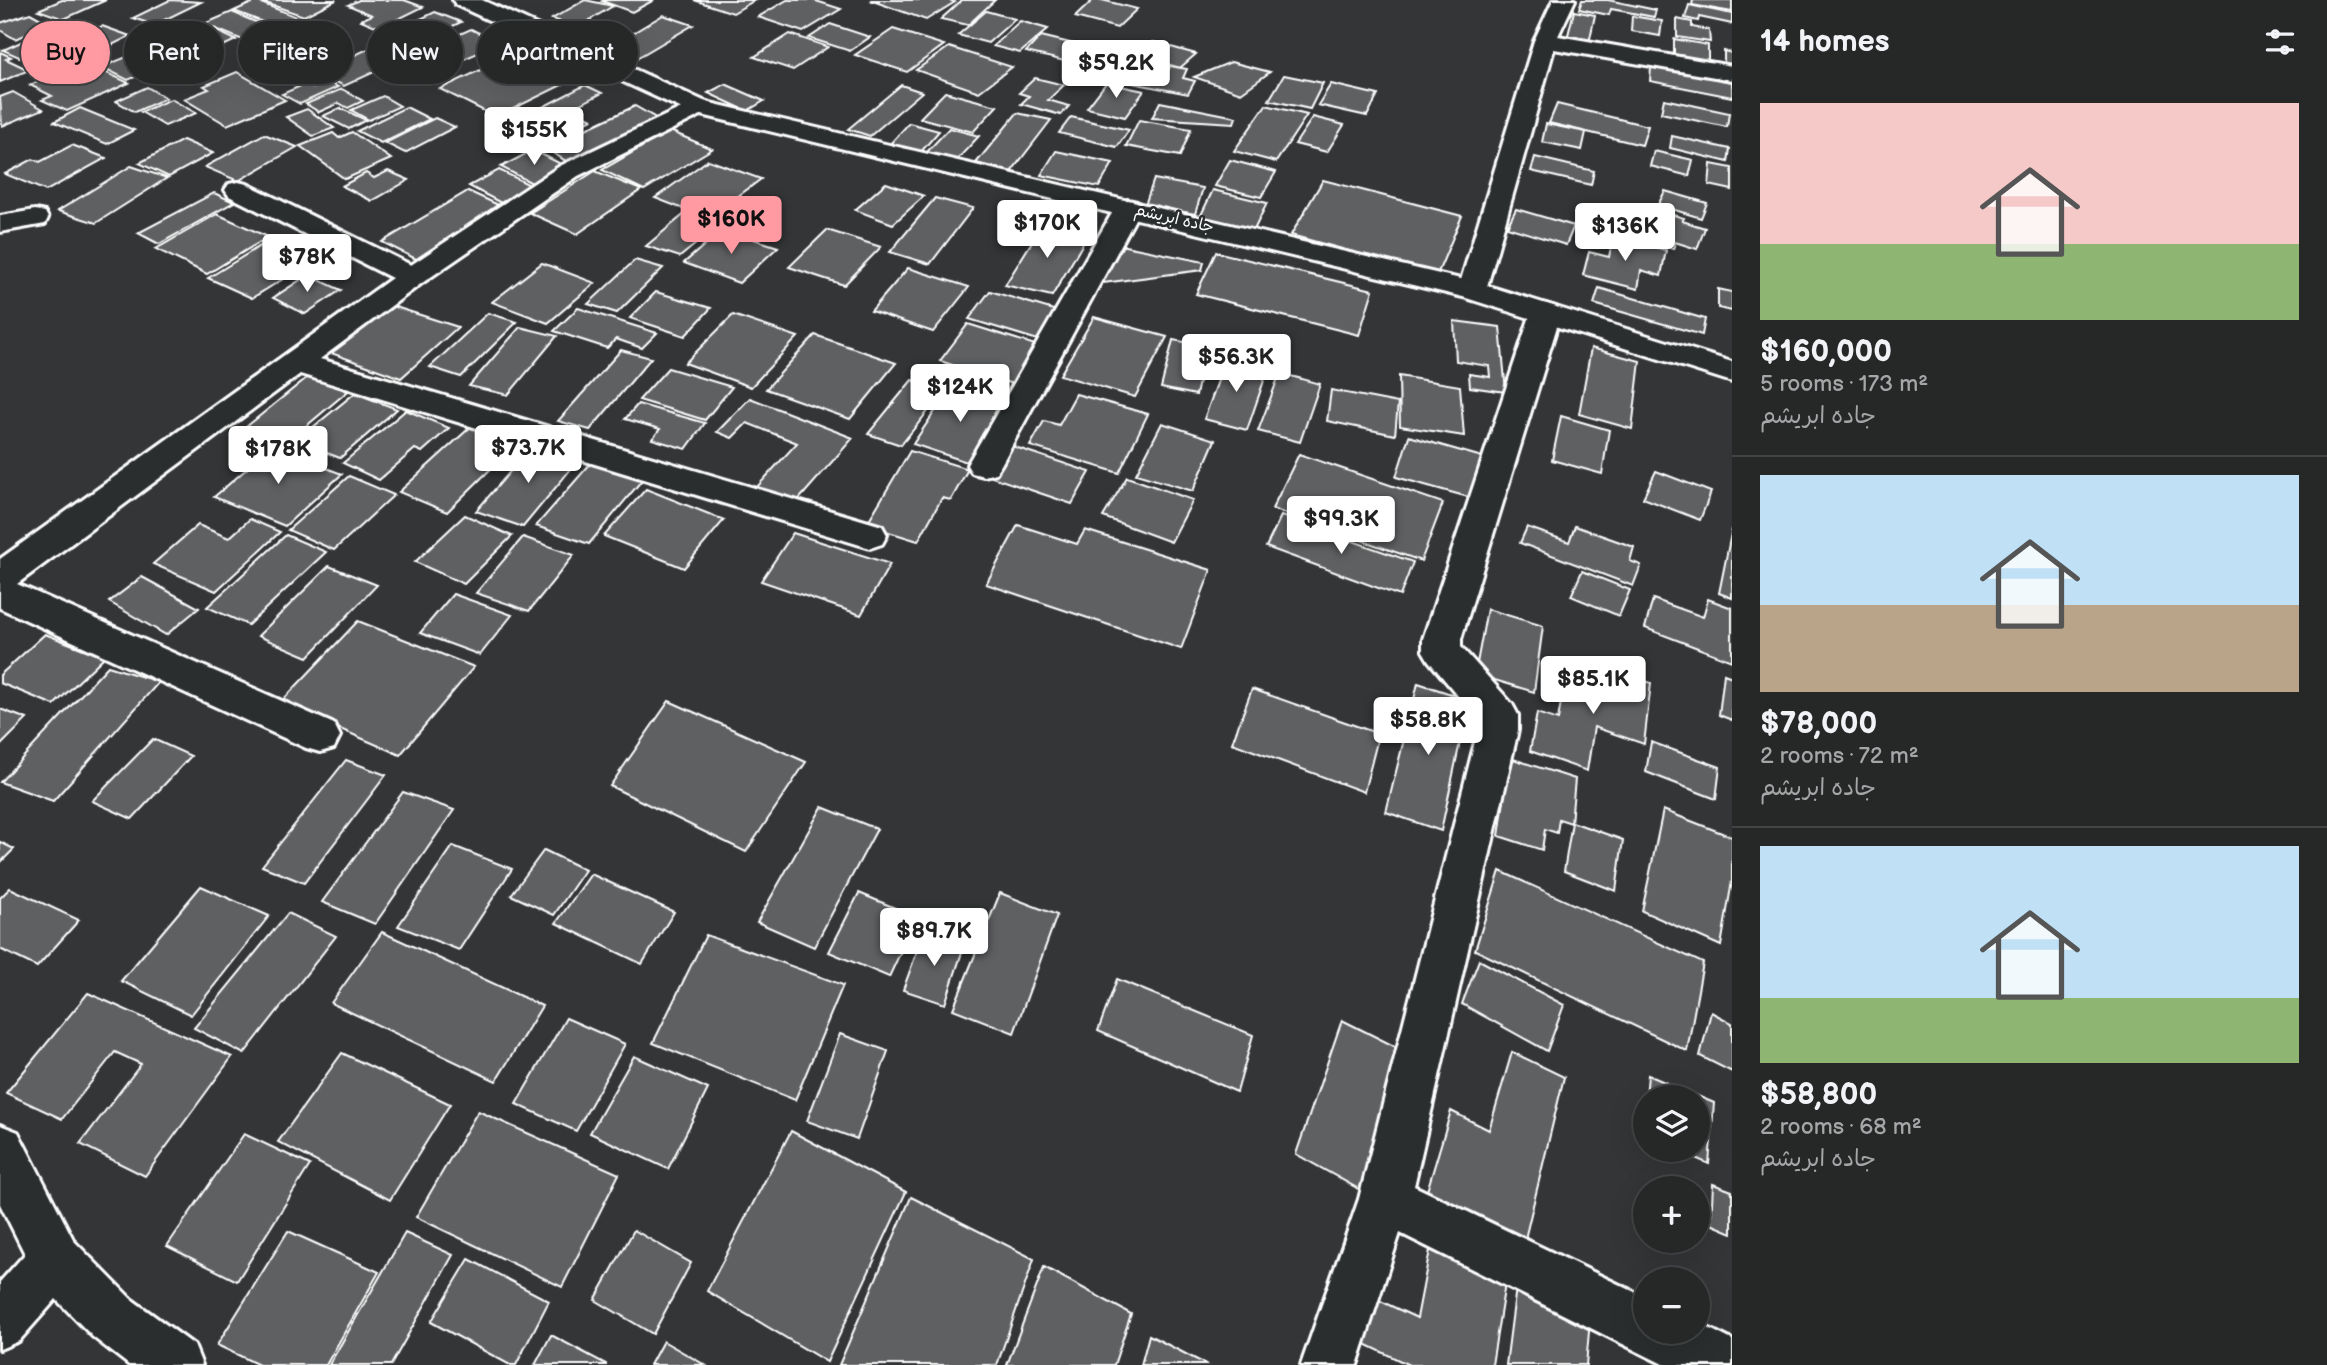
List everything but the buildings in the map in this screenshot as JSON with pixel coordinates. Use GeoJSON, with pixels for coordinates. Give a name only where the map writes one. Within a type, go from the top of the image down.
{"type":"FeatureCollection","features":[{"type":"Feature","properties":{"kind":"street","name":"جاده ابریشم"},"geometry":{"type":"LineString","coordinates":[[464,0],[698,107],[1472,290],[1732,372]]}},
{"type":"Feature","properties":{"kind":"street"},"geometry":{"type":"LineString","coordinates":[[1472,290],[1545,41],[1564,0]]}},
{"type":"Feature","properties":{"kind":"street"},"geometry":{"type":"LineString","coordinates":[[1545,41],[1732,74]]}},
{"type":"Feature","properties":{"kind":"street"},"geometry":{"type":"LineString","coordinates":[[0,578],[412,277],[569,171],[698,107]]}},
{"type":"Feature","properties":{"kind":"street"},"geometry":{"type":"LineString","coordinates":[[238,190],[412,277]]}},
{"type":"Feature","properties":{"kind":"street"},"geometry":{"type":"LineString","coordinates":[[984,465],[1128,208]]}},
{"type":"Feature","properties":{"kind":"street"},"geometry":{"type":"LineString","coordinates":[[0,224],[35,218]]}},
{"type":"Feature","properties":{"kind":"street"},"geometry":{"type":"LineString","coordinates":[[1329,1365],[1385,1199],[1498,730],[1498,715],[1442,651],[1442,639],[1546,313]]}},
{"type":"Feature","properties":{"kind":"street"},"geometry":{"type":"LineString","coordinates":[[295,362],[870,535]]}},
{"type":"Feature","properties":{"kind":"street"},"geometry":{"type":"LineString","coordinates":[[0,592],[320,736]]}},
{"type":"Feature","properties":{"kind":"street"},"geometry":{"type":"LineString","coordinates":[[0,1150],[55,1260],[112,1318],[174,1365]]}},
{"type":"Feature","properties":{"kind":"street"},"geometry":{"type":"LineString","coordinates":[[1385,1199],[1633,1320]]}},
{"type":"Feature","properties":{"kind":"street"},"geometry":{"type":"LineString","coordinates":[[0,1322],[55,1260]]}},
{"type":"Feature","properties":{"kind":"street"},"geometry":{"type":"LineString","coordinates":[[1681,1344],[1724,1365]]}}]}
